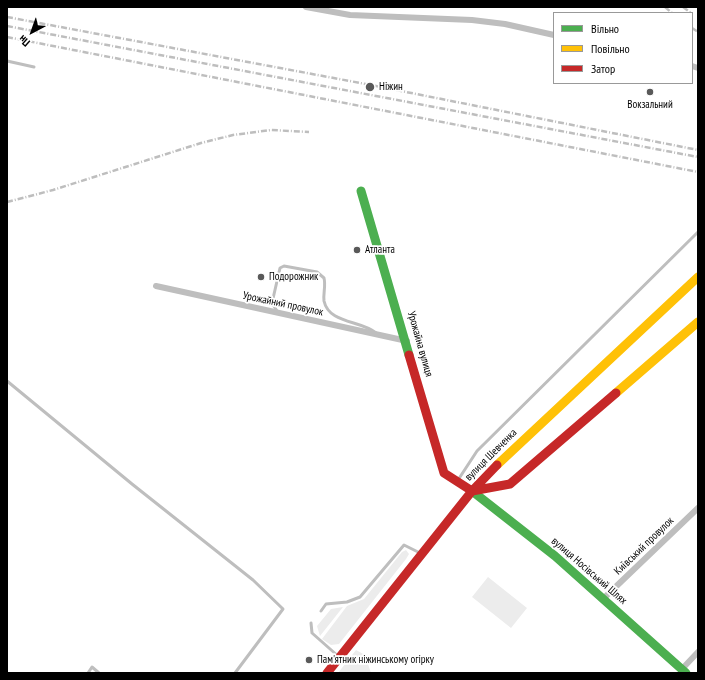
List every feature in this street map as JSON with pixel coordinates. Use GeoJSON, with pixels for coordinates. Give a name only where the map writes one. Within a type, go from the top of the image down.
{"type":"FeatureCollection","features":[{"type":"Feature","properties":{"kind":"main road","name":"Урожайна вулиця"},"geometry":{"type":"LineString","coordinates":[[361,191],[444,473],[472,491]]}},
{"type":"Feature","properties":{"kind":"main road","name":"вулиця Шевченка"},"geometry":{"type":"LineString","coordinates":[[327,673],[472,491],[509,453],[698,277]]}},
{"type":"Feature","properties":{"kind":"main road"},"geometry":{"type":"LineString","coordinates":[[472,491],[510,484],[698,322]]}},
{"type":"Feature","properties":{"kind":"main road","name":"вулиця Носівський Шлях"},"geometry":{"type":"LineString","coordinates":[[472,491],[503,514],[604,598],[684,671]]}},
{"type":"Feature","properties":{"kind":"street"},"geometry":{"type":"LineString","coordinates":[[306,7],[335,10],[350,15],[472,20],[505,24],[553,35]]}},
{"type":"Feature","properties":{"kind":"street","name":"Урожайний провулок"},"geometry":{"type":"LineString","coordinates":[[156,286],[406,341]]}},
{"type":"Feature","properties":{"kind":"street","name":"Київський провулок"},"geometry":{"type":"LineString","coordinates":[[604,598],[698,508]]}},
{"type":"Feature","properties":{"kind":"street"},"geometry":{"type":"LineString","coordinates":[[684,671],[698,652]]}},
{"type":"Feature","properties":{"kind":"lane"},"geometry":{"type":"LineString","coordinates":[[7,61],[34,67]]}},
{"type":"Feature","properties":{"kind":"lane"},"geometry":{"type":"LineString","coordinates":[[458,481],[477,451],[698,232]]}},
{"type":"Feature","properties":{"kind":"lane"},"geometry":{"type":"LineString","coordinates":[[284,314],[276,310],[272,303],[280,268],[284,266],[317,272],[324,278],[325,303],[333,314],[339,319],[366,326],[379,335]]}},
{"type":"Feature","properties":{"kind":"lane"},"geometry":{"type":"LineString","coordinates":[[7,381],[132,484],[253,580],[283,609],[235,673]]}},
{"type":"Feature","properties":{"kind":"lane"},"geometry":{"type":"LineString","coordinates":[[321,611],[326,604],[347,602],[360,597],[404,545],[422,553]]}},
{"type":"Feature","properties":{"kind":"lane"},"geometry":{"type":"LineString","coordinates":[[311,624],[312,633],[340,658]]}},
{"type":"Feature","properties":{"kind":"lane"},"geometry":{"type":"LineString","coordinates":[[88,673],[92,667],[99,673]]}},
{"type":"Feature","properties":{"kind":"shaded area"},"geometry":{"type":"Polygon","coordinates":[[[406,550],[409,554],[406,559],[339,644],[331,645],[322,639],[347,606],[364,599],[402,552],[406,550]]]}},
{"type":"Feature","properties":{"kind":"shaded area"},"geometry":{"type":"Polygon","coordinates":[[[488,577],[527,608],[511,628],[472,597],[488,577]]]}},
{"type":"Feature","properties":{"kind":"shaded area"},"geometry":{"type":"Polygon","coordinates":[[[343,607],[320,636],[317,626],[331,609],[343,607]]]}},
{"type":"Feature","properties":{"kind":"shaded area"},"geometry":{"type":"Polygon","coordinates":[[[356,650],[365,655],[371,673],[338,673],[356,650]]]}},
{"type":"Feature","properties":{"kind":"railway"},"geometry":{"type":"LineString","coordinates":[[665,7],[671,12]]}},
{"type":"Feature","properties":{"kind":"railway"},"geometry":{"type":"LineString","coordinates":[[683,7],[690,12]]}},
{"type":"Feature","properties":{"kind":"railway"},"geometry":{"type":"LineString","coordinates":[[7,17],[371,85],[698,150]]}},
{"type":"Feature","properties":{"kind":"railway"},"geometry":{"type":"LineString","coordinates":[[7,26],[698,157]]}},
{"type":"Feature","properties":{"kind":"railway"},"geometry":{"type":"LineString","coordinates":[[693,29],[698,32]]}},
{"type":"Feature","properties":{"kind":"railway"},"geometry":{"type":"LineString","coordinates":[[7,37],[698,172]]}},
{"type":"Feature","properties":{"kind":"railway"},"geometry":{"type":"LineString","coordinates":[[7,202],[53,190],[201,143],[233,135],[271,130],[309,132]]}},
{"type":"Feature","properties":{"kind":"traffic: fast"},"geometry":{"type":"LineString","coordinates":[[361,191],[409,355]]}},
{"type":"Feature","properties":{"kind":"traffic: fast"},"geometry":{"type":"LineString","coordinates":[[472,491],[555,556],[686,673]]}},
{"type":"Feature","properties":{"kind":"traffic: slow"},"geometry":{"type":"LineString","coordinates":[[497,465],[698,277]]}},
{"type":"Feature","properties":{"kind":"traffic: slow"},"geometry":{"type":"LineString","coordinates":[[616,393],[698,322]]}},
{"type":"Feature","properties":{"kind":"traffic: jam"},"geometry":{"type":"LineString","coordinates":[[409,355],[444,473],[472,491],[510,484],[616,393]]}},
{"type":"Feature","properties":{"kind":"traffic: jam"},"geometry":{"type":"LineString","coordinates":[[327,673],[472,491],[497,465]]}},
{"type":"Feature","properties":{"kind":"place","name":"Ніжин"},"geometry":{"type":"Point","coordinates":[370,87]}},
{"type":"Feature","properties":{"kind":"place","name":"Вокзальний"},"geometry":{"type":"Point","coordinates":[650,92]}},
{"type":"Feature","properties":{"kind":"place","name":"Атланта"},"geometry":{"type":"Point","coordinates":[357,250]}},
{"type":"Feature","properties":{"kind":"place","name":"Подорожник"},"geometry":{"type":"Point","coordinates":[261,277]}},
{"type":"Feature","properties":{"kind":"place","name":"Пам'ятник ніжинському огірку"},"geometry":{"type":"Point","coordinates":[309,660]}}]}
